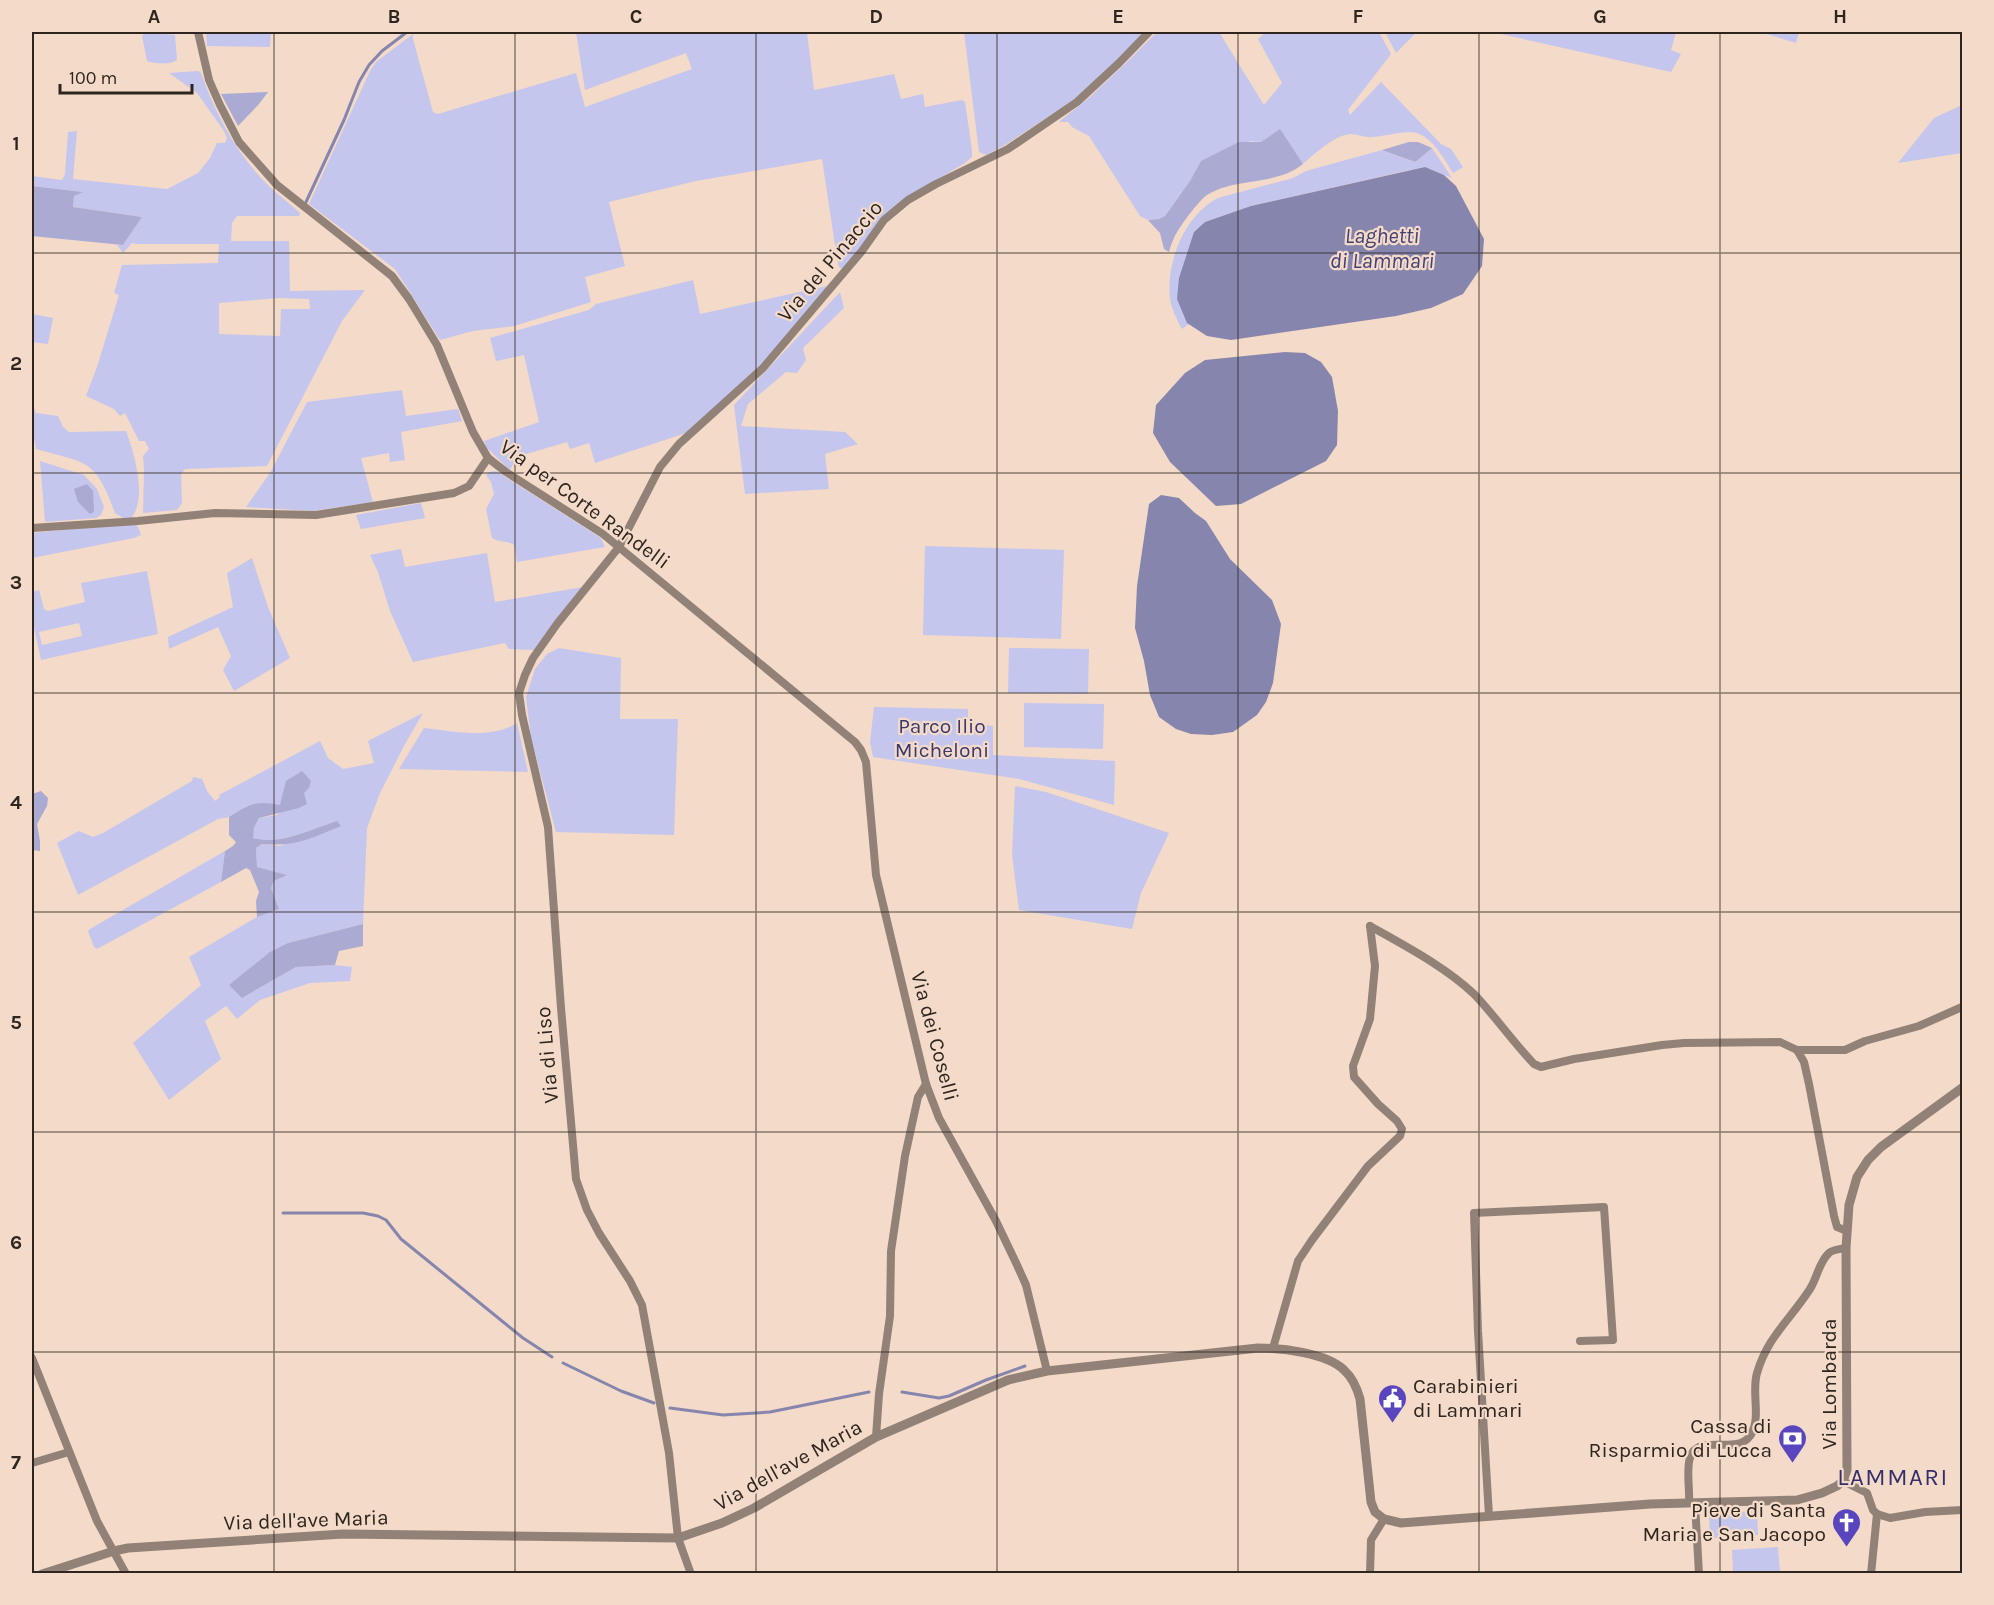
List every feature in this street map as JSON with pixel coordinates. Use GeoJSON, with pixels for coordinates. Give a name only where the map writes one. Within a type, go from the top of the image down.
{"type":"FeatureCollection","features":[{"type":"Feature","properties":{"kind":"street","name":"Via per Corte Randelli"},"geometry":{"type":"LineString","coordinates":[[198,32],[208,80],[239,142],[277,185],[392,276],[409,298],[437,345],[473,432],[488,458],[603,534],[855,742],[866,762]]}},
{"type":"Feature","properties":{"kind":"street","name":"Via del Pinaccio"},"geometry":{"type":"LineString","coordinates":[[619,547],[660,467],[673,452],[763,368],[862,251],[884,220],[908,200],[1008,149],[1077,102],[1149,32]]}},
{"type":"Feature","properties":{"kind":"street"},"geometry":{"type":"LineString","coordinates":[[32,528],[215,513],[316,515],[357,510],[454,493],[469,486],[488,458]]}},
{"type":"Feature","properties":{"kind":"street","name":"Via di Liso"},"geometry":{"type":"LineString","coordinates":[[619,547],[557,624],[533,658],[519,693],[548,827],[576,1179],[587,1210],[599,1233],[630,1281],[642,1305],[669,1453],[678,1538],[691,1574]]}},
{"type":"Feature","properties":{"kind":"street","name":"Via dei Coselli"},"geometry":{"type":"LineString","coordinates":[[866,762],[876,876],[926,1084],[939,1118],[996,1221],[1026,1285],[1047,1371]]}},
{"type":"Feature","properties":{"kind":"street"},"geometry":{"type":"LineString","coordinates":[[1273,1348],[1298,1261],[1311,1240],[1368,1166],[1400,1136],[1402,1129],[1397,1120],[1378,1104],[1354,1077],[1353,1066],[1370,1019],[1375,966],[1370,926],[1416,952],[1458,980],[1475,996],[1534,1064],[1541,1067],[1574,1059],[1662,1045],[1780,1042],[1797,1050],[1845,1050],[1865,1041],[1919,1026],[1962,1007]]}},
{"type":"Feature","properties":{"kind":"street"},"geometry":{"type":"LineString","coordinates":[[1797,1050],[1804,1062],[1809,1084],[1834,1216],[1838,1227],[1847,1231]]}},
{"type":"Feature","properties":{"kind":"street"},"geometry":{"type":"LineString","coordinates":[[876,1437],[879,1394],[890,1317],[891,1251],[905,1156],[918,1097],[926,1084]]}},
{"type":"Feature","properties":{"kind":"street","name":"Via Lombarda"},"geometry":{"type":"LineString","coordinates":[[1843,1481],[1847,1470],[1848,1427],[1846,1248],[1849,1205],[1857,1177],[1868,1160],[1899,1132],[1962,1088]]}},
{"type":"Feature","properties":{"kind":"street"},"geometry":{"type":"LineString","coordinates":[[1490,1516],[1478,1331],[1474,1213],[1604,1207],[1612,1340],[1580,1341]]}},
{"type":"Feature","properties":{"kind":"street"},"geometry":{"type":"LineString","coordinates":[[1699,1574],[1689,1458],[1700,1446],[1744,1442],[1750,1436],[1755,1422],[1756,1376],[1766,1348],[1812,1287],[1828,1253],[1846,1248]]}},
{"type":"Feature","properties":{"kind":"street","name":"Via dell'ave Maria"},"geometry":{"type":"LineString","coordinates":[[42,1574],[114,1551],[169,1545],[343,1534],[678,1538],[722,1523],[754,1508],[876,1437],[1008,1380],[1047,1371],[1208,1352],[1273,1348],[1330,1361],[1351,1377],[1360,1399],[1371,1502],[1375,1512],[1384,1519]]}},
{"type":"Feature","properties":{"kind":"street"},"geometry":{"type":"LineString","coordinates":[[32,1358],[97,1521],[126,1574]]}},
{"type":"Feature","properties":{"kind":"street"},"geometry":{"type":"LineString","coordinates":[[32,1463],[69,1452]]}},
{"type":"Feature","properties":{"kind":"street"},"geometry":{"type":"LineString","coordinates":[[1370,1574],[1371,1540],[1384,1519],[1401,1523],[1616,1506],[1797,1500],[1822,1493],[1843,1481],[1867,1493],[1873,1510],[1877,1514],[1890,1518],[1925,1512],[1962,1510]]}},
{"type":"Feature","properties":{"kind":"street"},"geometry":{"type":"LineString","coordinates":[[1871,1574],[1877,1514]]}},
{"type":"Feature","properties":{"kind":"green space"},"geometry":{"type":"Polygon","coordinates":[[[145,32],[175,35],[177,60],[162,64],[147,61],[142,36],[145,32]]]}},
{"type":"Feature","properties":{"kind":"green space"},"geometry":{"type":"Polygon","coordinates":[[[206,32],[271,32],[270,47],[207,46],[206,32]]]}},
{"type":"Feature","properties":{"kind":"green space"},"geometry":{"type":"Polygon","coordinates":[[[576,32],[807,32],[814,90],[894,74],[901,99],[923,94],[925,107],[962,100],[965,102],[972,157],[911,195],[844,269],[838,265],[822,159],[696,181],[609,202],[625,266],[585,277],[591,302],[514,326],[473,331],[440,340],[395,269],[309,204],[370,71],[376,62],[413,34],[433,112],[438,114],[576,73],[585,107],[692,69],[686,53],[585,90],[576,32]]]}},
{"type":"Feature","properties":{"kind":"green space"},"geometry":{"type":"Polygon","coordinates":[[[964,32],[1145,32],[1080,96],[986,155],[979,152],[964,32]]]}},
{"type":"Feature","properties":{"kind":"green space"},"geometry":{"type":"Polygon","coordinates":[[[1157,32],[1219,32],[1264,105],[1282,83],[1258,39],[1266,32],[1379,32],[1391,54],[1348,110],[1350,115],[1381,82],[1441,144],[1451,149],[1463,167],[1453,173],[1431,142],[1418,133],[1411,132],[1370,137],[1344,135],[1325,146],[1303,164],[1279,130],[1261,142],[1251,141],[1201,161],[1165,216],[1148,220],[1140,216],[1089,136],[1072,127],[1068,122],[1059,122],[1091,96],[1157,32]]]}},
{"type":"Feature","properties":{"kind":"green space"},"geometry":{"type":"Polygon","coordinates":[[[1385,32],[1417,32],[1396,53],[1385,32]]]}},
{"type":"Feature","properties":{"kind":"green space"},"geometry":{"type":"Polygon","coordinates":[[[1492,32],[1676,32],[1671,50],[1681,54],[1671,72],[1492,32]]]}},
{"type":"Feature","properties":{"kind":"green space"},"geometry":{"type":"Polygon","coordinates":[[[1760,32],[1799,32],[1796,43],[1760,32]]]}},
{"type":"Feature","properties":{"kind":"green space"},"geometry":{"type":"Polygon","coordinates":[[[198,71],[201,73],[220,118],[246,160],[268,185],[300,213],[299,216],[237,216],[232,223],[231,241],[289,241],[290,291],[365,290],[342,321],[267,466],[185,469],[181,474],[182,503],[177,510],[143,513],[143,456],[149,449],[145,441],[139,441],[125,413],[120,416],[114,409],[86,396],[119,295],[114,293],[122,265],[218,263],[219,244],[132,243],[123,253],[117,245],[123,245],[142,217],[73,207],[74,196],[82,192],[32,186],[32,176],[62,180],[65,174],[68,132],[77,131],[73,179],[167,189],[198,173],[210,158],[217,143],[225,143],[227,138],[197,93],[169,73],[198,71]],[[279,298],[219,303],[219,334],[280,336],[281,309],[310,309],[309,299],[279,298]]]}},
{"type":"Feature","properties":{"kind":"green space"},"geometry":{"type":"Polygon","coordinates":[[[1962,105],[1962,153],[1898,163],[1934,118],[1962,105]]]}},
{"type":"Feature","properties":{"kind":"green space"},"geometry":{"type":"Polygon","coordinates":[[[1432,148],[1452,178],[1425,167],[1251,206],[1205,222],[1194,232],[1178,299],[1189,324],[1182,329],[1171,302],[1171,269],[1180,240],[1187,227],[1206,206],[1218,198],[1293,178],[1306,171],[1382,150],[1414,162],[1432,148]]]}},
{"type":"Feature","properties":{"kind":"green space"},"geometry":{"type":"Polygon","coordinates":[[[693,280],[700,314],[836,284],[759,371],[686,433],[595,463],[589,443],[570,449],[567,442],[513,458],[514,463],[510,470],[486,447],[484,441],[539,422],[524,355],[496,361],[490,338],[589,310],[596,304],[693,280]]]}},
{"type":"Feature","properties":{"kind":"green space"},"geometry":{"type":"Polygon","coordinates":[[[840,292],[844,308],[803,348],[806,360],[797,373],[786,372],[748,404],[741,426],[845,432],[858,444],[825,454],[829,489],[745,494],[734,405],[840,292]]]}},
{"type":"Feature","properties":{"kind":"green space"},"geometry":{"type":"Polygon","coordinates":[[[32,314],[53,318],[48,344],[32,342],[32,314]]]}},
{"type":"Feature","properties":{"kind":"green space"},"geometry":{"type":"Polygon","coordinates":[[[402,390],[406,416],[458,409],[462,421],[401,432],[405,460],[390,462],[389,453],[361,458],[373,502],[313,511],[246,507],[270,473],[307,402],[402,390]]]}},
{"type":"Feature","properties":{"kind":"green space"},"geometry":{"type":"Polygon","coordinates":[[[32,403],[36,413],[58,416],[63,427],[69,432],[126,431],[136,463],[139,488],[139,499],[131,518],[123,518],[115,513],[100,480],[86,465],[36,449],[32,427],[32,403]]]}},
{"type":"Feature","properties":{"kind":"green space"},"geometry":{"type":"Polygon","coordinates":[[[40,461],[84,475],[97,489],[104,507],[101,515],[96,518],[45,522],[40,461]]]}},
{"type":"Feature","properties":{"kind":"green space"},"geometry":{"type":"Polygon","coordinates":[[[496,471],[601,538],[605,547],[517,562],[514,545],[492,538],[486,509],[494,494],[491,482],[486,475],[496,471]]]}},
{"type":"Feature","properties":{"kind":"green space"},"geometry":{"type":"Polygon","coordinates":[[[421,503],[425,518],[361,529],[356,515],[421,503]]]}},
{"type":"Feature","properties":{"kind":"green space"},"geometry":{"type":"Polygon","coordinates":[[[134,523],[141,535],[134,538],[32,558],[32,533],[134,523]]]}},
{"type":"Feature","properties":{"kind":"green space"},"geometry":{"type":"Polygon","coordinates":[[[925,546],[1064,550],[1061,639],[923,635],[925,546]]]}},
{"type":"Feature","properties":{"kind":"green space"},"geometry":{"type":"Polygon","coordinates":[[[401,549],[405,567],[487,553],[495,602],[583,587],[535,650],[509,649],[505,643],[413,662],[390,611],[378,572],[370,555],[401,549]]]}},
{"type":"Feature","properties":{"kind":"green space"},"geometry":{"type":"Polygon","coordinates":[[[252,558],[268,607],[290,658],[234,691],[223,670],[231,656],[218,627],[169,649],[168,637],[233,607],[227,573],[252,558]]]}},
{"type":"Feature","properties":{"kind":"green space"},"geometry":{"type":"Polygon","coordinates":[[[147,571],[158,634],[41,660],[32,618],[32,592],[39,590],[44,609],[48,611],[85,602],[81,583],[147,571]],[[79,623],[39,632],[42,645],[82,636],[79,623]]]}},
{"type":"Feature","properties":{"kind":"green space"},"geometry":{"type":"Polygon","coordinates":[[[559,648],[621,658],[620,719],[678,719],[674,835],[556,832],[531,737],[526,697],[535,669],[547,654],[559,648]]]}},
{"type":"Feature","properties":{"kind":"green space"},"geometry":{"type":"Polygon","coordinates":[[[1009,648],[1089,649],[1088,694],[1008,693],[1009,648]]]}},
{"type":"Feature","properties":{"kind":"green space"},"geometry":{"type":"Polygon","coordinates":[[[1024,703],[1104,704],[1103,749],[1024,747],[1024,703]]]}},
{"type":"Feature","properties":{"kind":"green space","name":"Parco Ilio Micheloni"},"geometry":{"type":"Polygon","coordinates":[[[874,707],[968,709],[968,724],[993,726],[993,755],[1115,761],[1114,805],[1019,779],[873,757],[870,742],[874,707]]]}},
{"type":"Feature","properties":{"kind":"green space"},"geometry":{"type":"Polygon","coordinates":[[[423,713],[380,793],[367,828],[363,924],[288,943],[242,998],[296,967],[335,965],[352,967],[350,981],[310,983],[260,1000],[237,1019],[226,1006],[205,1021],[221,1059],[169,1100],[133,1043],[201,985],[189,957],[257,917],[279,909],[271,888],[274,881],[286,875],[257,867],[256,848],[262,844],[280,846],[337,821],[284,838],[262,840],[252,838],[259,818],[277,815],[309,788],[280,805],[247,806],[229,817],[218,819],[78,895],[57,843],[79,831],[93,837],[103,833],[192,781],[193,777],[202,779],[207,791],[215,801],[220,797],[219,795],[320,741],[328,758],[343,769],[374,763],[368,741],[423,713]]]}},
{"type":"Feature","properties":{"kind":"green space"},"geometry":{"type":"Polygon","coordinates":[[[517,723],[528,772],[399,769],[424,728],[484,733],[507,728],[517,723]]]}},
{"type":"Feature","properties":{"kind":"green space"},"geometry":{"type":"Polygon","coordinates":[[[1015,786],[1046,792],[1169,833],[1141,893],[1132,929],[1019,910],[1012,855],[1015,786]]]}},
{"type":"Feature","properties":{"kind":"green space"},"geometry":{"type":"Polygon","coordinates":[[[225,851],[221,882],[97,949],[94,947],[88,931],[90,929],[225,851]]]}},
{"type":"Feature","properties":{"kind":"green space"},"geometry":{"type":"Polygon","coordinates":[[[1757,1511],[1758,1535],[1710,1538],[1709,1514],[1757,1511]]]}},
{"type":"Feature","properties":{"kind":"green space"},"geometry":{"type":"Polygon","coordinates":[[[1778,1547],[1780,1573],[1733,1573],[1732,1550],[1778,1547]]]}},
{"type":"Feature","properties":{"kind":"shaded area"},"geometry":{"type":"Polygon","coordinates":[[[268,92],[238,126],[221,94],[268,92]]]}},
{"type":"Feature","properties":{"kind":"shaded area"},"geometry":{"type":"Polygon","coordinates":[[[1280,129],[1303,164],[1281,176],[1218,189],[1207,195],[1182,225],[1169,252],[1164,249],[1160,233],[1148,220],[1165,216],[1201,161],[1239,142],[1261,142],[1280,129]]]}},
{"type":"Feature","properties":{"kind":"shaded area"},"geometry":{"type":"Polygon","coordinates":[[[1409,142],[1418,142],[1432,148],[1415,162],[1382,150],[1409,142]]]}},
{"type":"Feature","properties":{"kind":"shaded area"},"geometry":{"type":"Polygon","coordinates":[[[32,186],[83,192],[74,196],[73,207],[142,217],[123,245],[32,236],[32,186]]]}},
{"type":"Feature","properties":{"kind":"shaded area"},"geometry":{"type":"Polygon","coordinates":[[[87,484],[93,491],[94,512],[90,514],[78,502],[74,489],[87,484]]]}},
{"type":"Feature","properties":{"kind":"shaded area"},"geometry":{"type":"Polygon","coordinates":[[[302,771],[311,781],[304,793],[307,804],[259,818],[254,828],[253,838],[273,840],[284,838],[337,821],[341,826],[303,841],[274,845],[262,844],[256,848],[257,867],[287,875],[274,881],[271,888],[279,909],[257,917],[256,901],[259,892],[250,870],[246,868],[221,882],[225,851],[236,842],[229,835],[229,817],[253,804],[280,805],[286,781],[302,771]]]}},
{"type":"Feature","properties":{"kind":"shaded area"},"geometry":{"type":"Polygon","coordinates":[[[41,791],[48,798],[47,806],[37,824],[40,851],[32,850],[32,794],[41,791]]]}},
{"type":"Feature","properties":{"kind":"shaded area"},"geometry":{"type":"Polygon","coordinates":[[[363,924],[363,946],[339,951],[335,965],[296,967],[242,998],[229,985],[270,952],[288,943],[363,924]]]}},
{"type":"Feature","properties":{"kind":"water","name":"Laghetti di Lammari"},"geometry":{"type":"Polygon","coordinates":[[[1425,167],[1444,175],[1456,186],[1484,239],[1482,266],[1463,294],[1431,308],[1396,316],[1231,340],[1207,336],[1187,323],[1177,299],[1179,278],[1194,232],[1205,222],[1251,206],[1425,167]]]}},
{"type":"Feature","properties":{"kind":"water"},"geometry":{"type":"Polygon","coordinates":[[[1285,352],[1305,353],[1321,362],[1332,377],[1338,411],[1337,445],[1326,461],[1241,504],[1216,506],[1170,462],[1153,433],[1156,405],[1185,373],[1205,360],[1285,352]]]}},
{"type":"Feature","properties":{"kind":"water"},"geometry":{"type":"Polygon","coordinates":[[[1161,495],[1179,498],[1206,521],[1230,559],[1272,600],[1281,624],[1273,683],[1266,702],[1257,715],[1233,732],[1212,735],[1191,734],[1176,729],[1159,717],[1150,695],[1135,628],[1137,586],[1149,504],[1161,495]]]}},
{"type":"Feature","properties":{"kind":"waterway"},"geometry":{"type":"LineString","coordinates":[[306,202],[359,82],[369,65],[382,51],[407,32]]}},
{"type":"Feature","properties":{"kind":"waterway"},"geometry":{"type":"LineString","coordinates":[[283,1213],[363,1213],[386,1220],[401,1239],[523,1338],[552,1357]]}},
{"type":"Feature","properties":{"kind":"waterway"},"geometry":{"type":"LineString","coordinates":[[563,1363],[621,1391],[654,1403]]}},
{"type":"Feature","properties":{"kind":"waterway"},"geometry":{"type":"LineString","coordinates":[[902,1392],[939,1398],[949,1396],[1025,1366]]}},
{"type":"Feature","properties":{"kind":"waterway"},"geometry":{"type":"LineString","coordinates":[[670,1408],[723,1415],[770,1412],[869,1392]]}},
{"type":"Feature","properties":{"kind":"place","name":"Carabinieri di Lammari"},"geometry":{"type":"Point","coordinates":[1392,1424]}},
{"type":"Feature","properties":{"kind":"place","name":"Cassa di Risparmio di Lucca"},"geometry":{"type":"Point","coordinates":[1793,1464]}},
{"type":"Feature","properties":{"kind":"place","name":"Pieve di Santa Maria e San Jacopo"},"geometry":{"type":"Point","coordinates":[1847,1548]}},
{"type":"Feature","properties":{"kind":"district","name":"LAMMARI"},"geometry":{"type":"Point","coordinates":[1893,1477]}}]}
